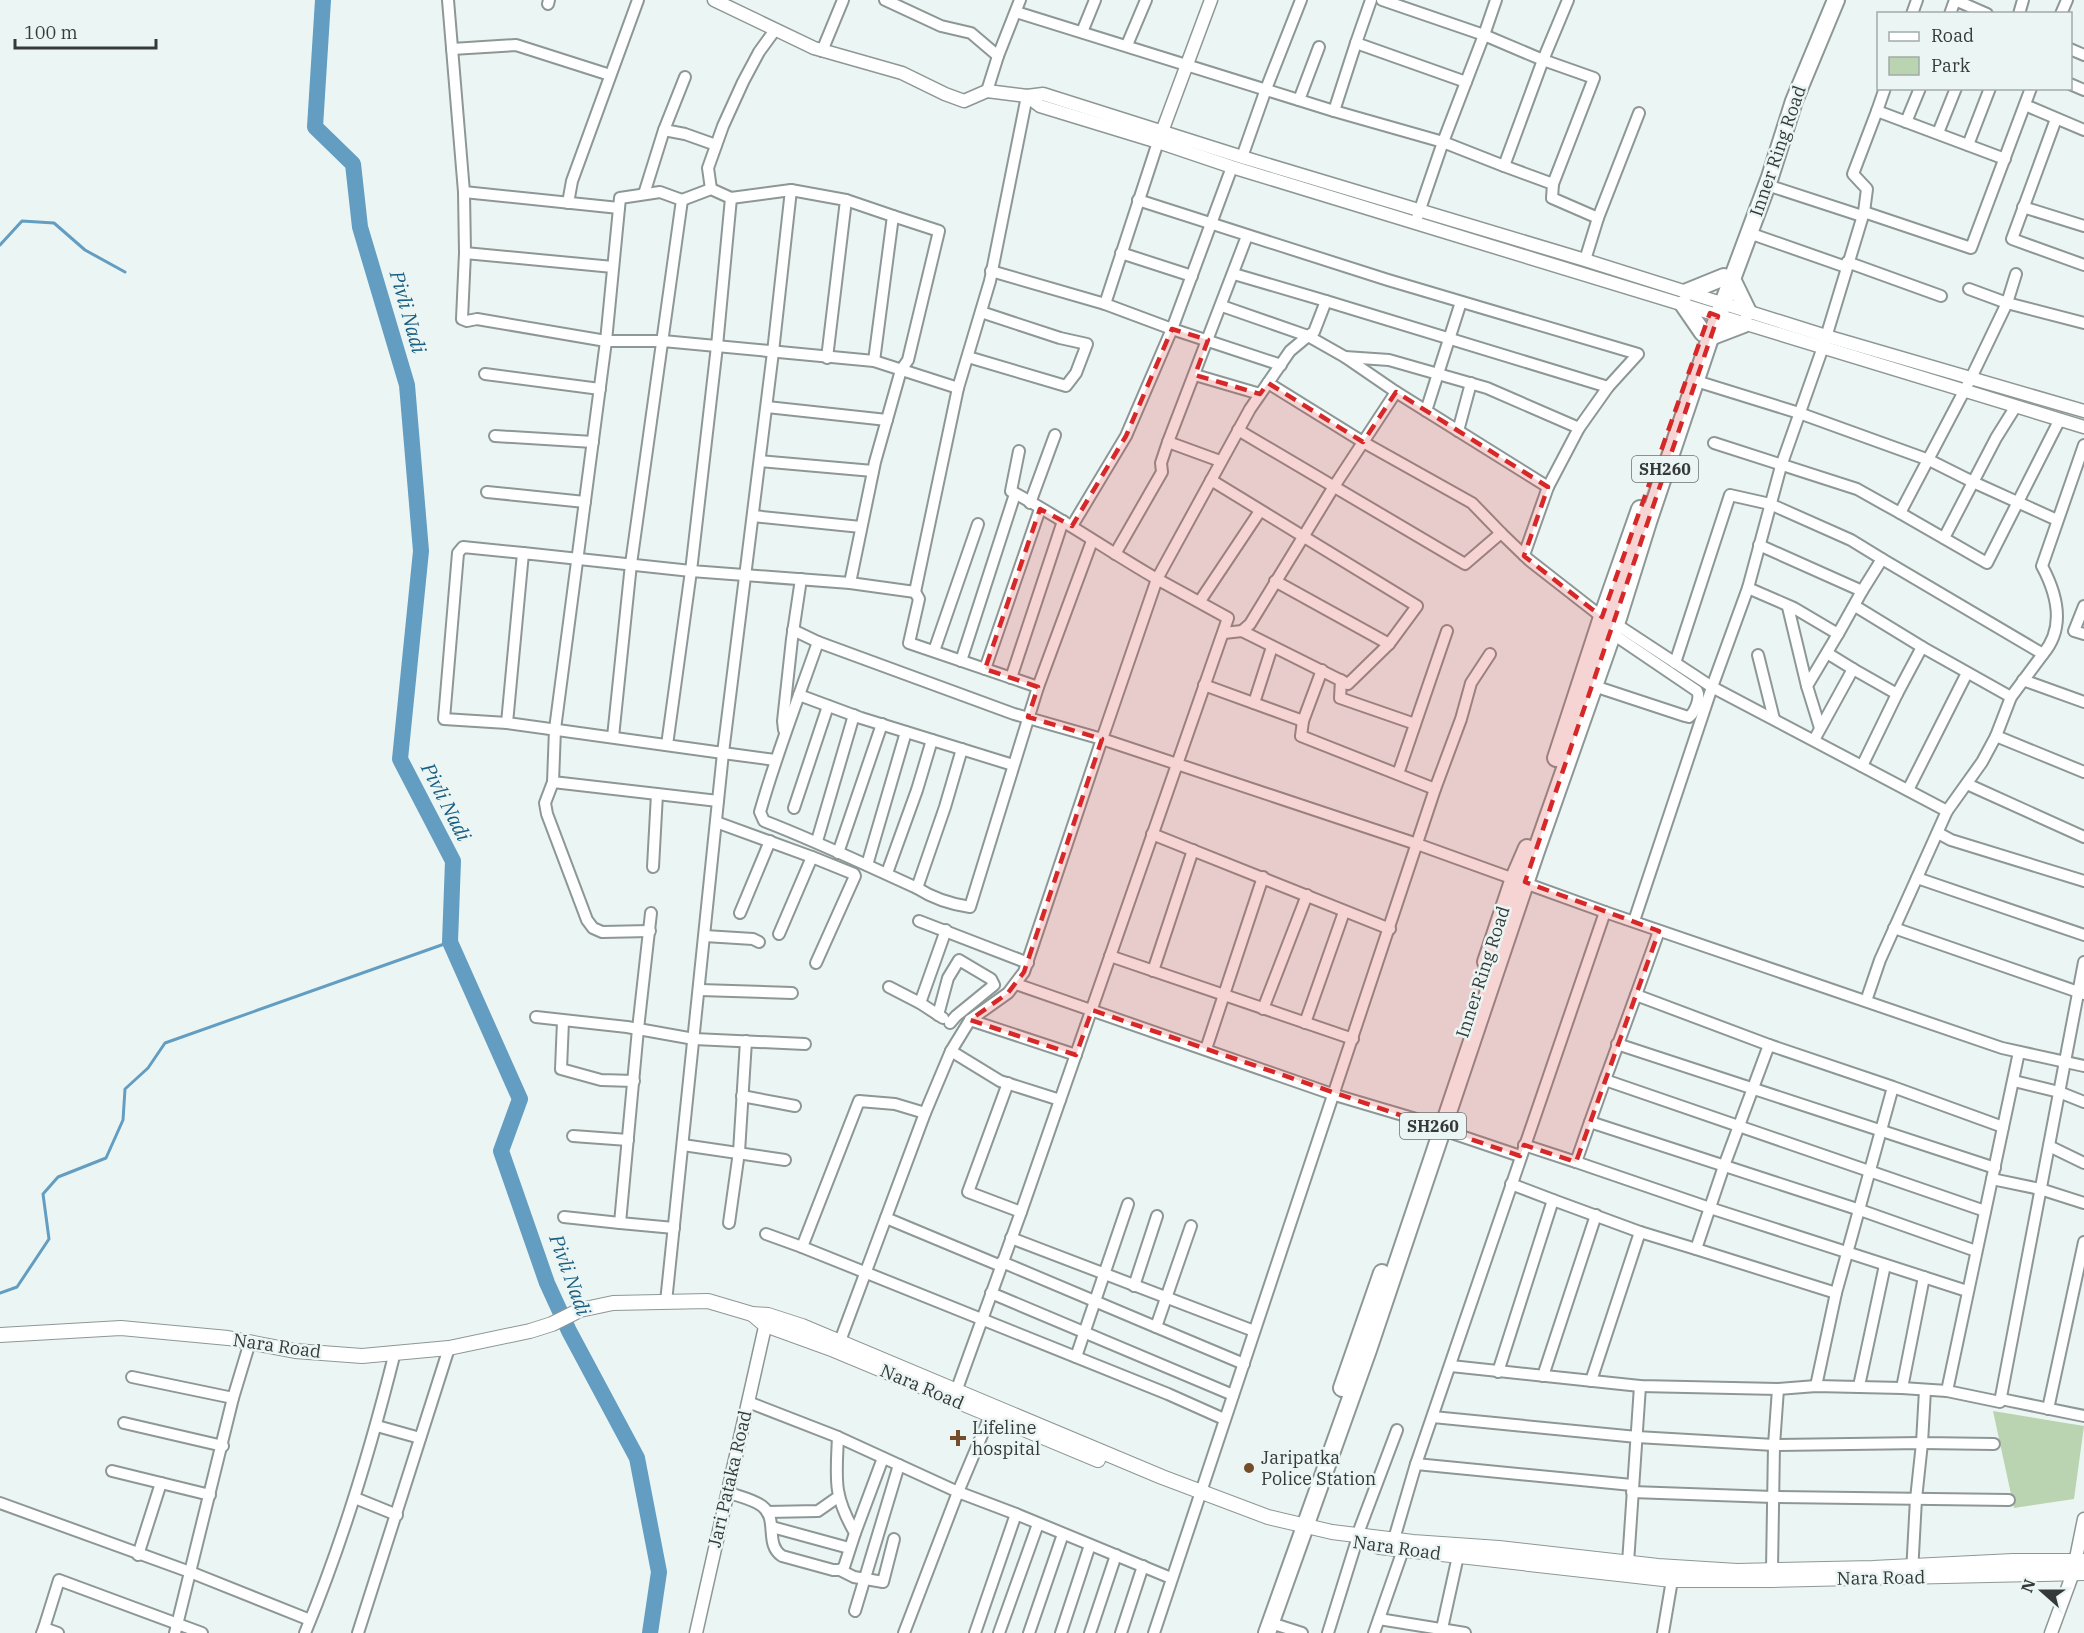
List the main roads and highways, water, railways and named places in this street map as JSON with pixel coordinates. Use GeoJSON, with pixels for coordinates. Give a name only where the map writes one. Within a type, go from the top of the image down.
{"type":"FeatureCollection","features":[{"type":"Feature","properties":{"kind":"highway","name":"Inner Ring Road"},"geometry":{"type":"LineString","coordinates":[[1265,1630],[1299,1529],[1368,1350],[1438,1127],[1520,880],[1594,686],[1610,625],[1706,335],[1728,278],[1824,0]]}},
{"type":"Feature","properties":{"kind":"highway","name":"Inner Ring Road"},"geometry":{"type":"LineString","coordinates":[[1728,278],[1749,233],[1782,144],[1794,101],[1836,0]]}},
{"type":"Feature","properties":{"kind":"highway"},"geometry":{"type":"LineString","coordinates":[[1728,278],[1746,318],[1706,335],[1685,298],[1728,278]]}},
{"type":"Feature","properties":{"kind":"highway","name":"Inner Ring Road"},"geometry":{"type":"LineString","coordinates":[[1520,880],[1529,842],[1610,625],[1696,381],[1706,335]]}},
{"type":"Feature","properties":{"kind":"main road","name":"Nara Road"},"geometry":{"type":"LineString","coordinates":[[0,1335],[121,1328],[228,1338],[295,1350],[362,1356],[449,1348],[530,1331],[552,1324],[580,1310],[613,1303],[708,1301],[752,1314],[834,1350],[954,1395],[1198,1496]]}},
{"type":"Feature","properties":{"kind":"main road","name":"Nara Road"},"geometry":{"type":"LineString","coordinates":[[767,1320],[802,1326],[840,1341],[954,1395],[990,1416],[1198,1496],[1299,1529],[1403,1550],[1672,1580],[2079,1567]]}},
{"type":"Feature","properties":{"kind":"main road","name":"Nara Road"},"geometry":{"type":"LineString","coordinates":[[1356,1539],[1394,1539],[1658,1566],[1737,1571],[1911,1572]]}},
{"type":"Feature","properties":{"kind":"waterway","name":"Pivli Nadi"},"geometry":{"type":"LineString","coordinates":[[323,0],[315,127],[353,164],[360,227],[407,385],[421,551],[400,759],[453,861],[450,942],[520,1099],[501,1151],[547,1283],[569,1331],[637,1458],[659,1572],[650,1633]]}},
{"type":"Feature","properties":{"kind":"waterway"},"geometry":{"type":"LineString","coordinates":[[0,245],[22,221],[54,223],[85,250],[125,272]]}},
{"type":"Feature","properties":{"kind":"waterway"},"geometry":{"type":"LineString","coordinates":[[0,1293],[17,1287],[49,1239],[43,1194],[58,1177],[106,1158],[123,1120],[125,1089],[148,1068],[165,1043],[450,942]]}},
{"type":"Feature","properties":{"kind":"place","name":"Lifeline hospital"},"geometry":{"type":"Point","coordinates":[958,1438]}},
{"type":"Feature","properties":{"kind":"place","name":"Jaripatka Police Station"},"geometry":{"type":"Point","coordinates":[1249,1468]}}]}
